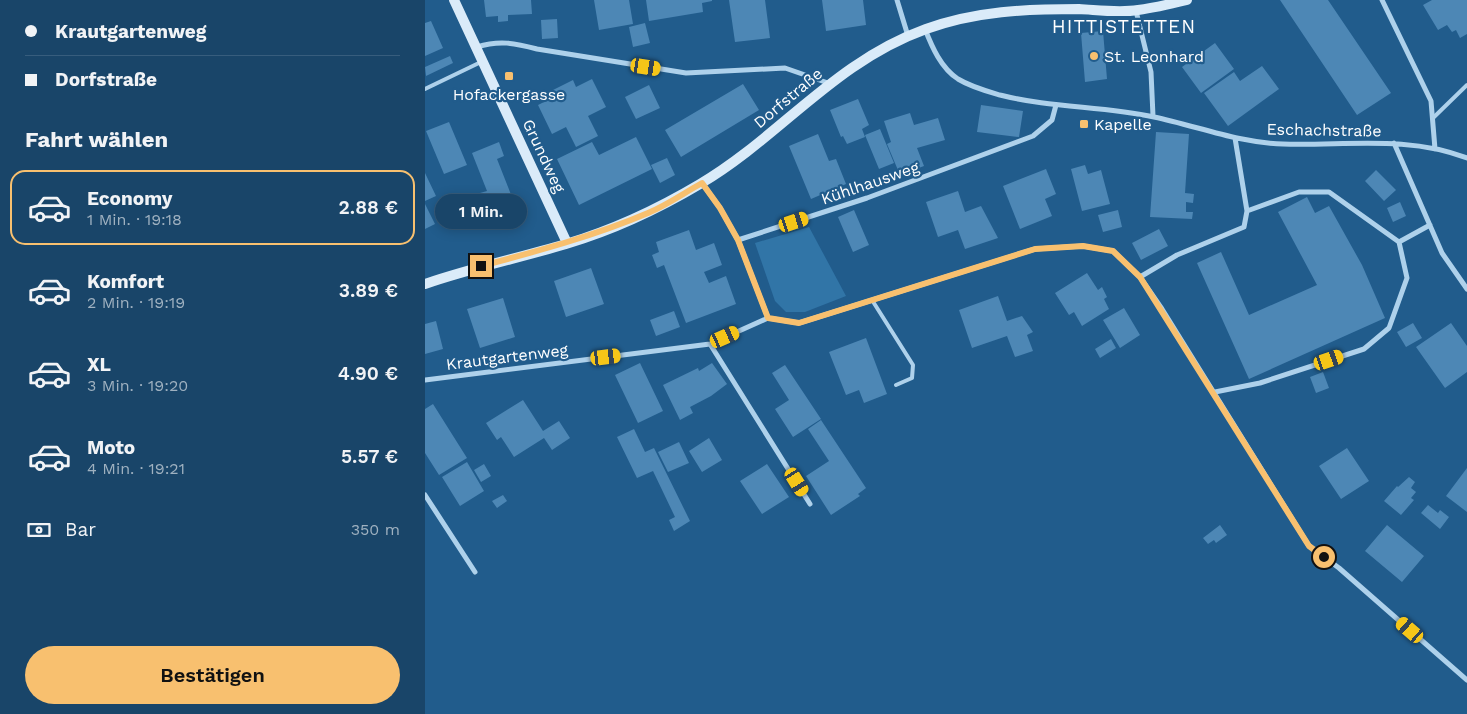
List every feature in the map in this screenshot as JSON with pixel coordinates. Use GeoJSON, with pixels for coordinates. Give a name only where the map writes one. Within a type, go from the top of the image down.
{"type":"FeatureCollection","features":[{"type":"Feature","properties":{"kind":"main road","name":"Grundweg"},"geometry":{"type":"LineString","coordinates":[[454,0],[567,243]]}},
{"type":"Feature","properties":{"kind":"main road","name":"Dorfstraße"},"geometry":{"type":"LineString","coordinates":[[425,284],[463,271],[567,243],[650,212],[702,183],[775,130],[828,83],[879,49],[925,29],[959,18],[1001,11],[1046,9],[1136,11],[1187,0]]}},
{"type":"Feature","properties":{"kind":"street"},"geometry":{"type":"LineString","coordinates":[[897,0],[908,36]]}},
{"type":"Feature","properties":{"kind":"street"},"geometry":{"type":"LineString","coordinates":[[1382,0],[1431,101],[1435,150]]}},
{"type":"Feature","properties":{"kind":"street"},"geometry":{"type":"LineString","coordinates":[[1136,11],[1151,72],[1153,116]]}},
{"type":"Feature","properties":{"kind":"street","name":"Eschachstraße"},"geometry":{"type":"LineString","coordinates":[[925,29],[933,49],[957,78],[981,89],[1056,105],[1153,116],[1235,138],[1281,144],[1394,143],[1467,158]]}},
{"type":"Feature","properties":{"kind":"street"},"geometry":{"type":"LineString","coordinates":[[477,47],[490,43],[515,43],[537,49],[686,73],[785,68],[828,83]]}},
{"type":"Feature","properties":{"kind":"street","name":"Kühlhausweg"},"geometry":{"type":"LineString","coordinates":[[738,240],[867,198],[1033,136],[1052,120],[1056,105]]}},
{"type":"Feature","properties":{"kind":"street"},"geometry":{"type":"LineString","coordinates":[[1140,277],[1177,254],[1244,227],[1247,210],[1235,138]]}},
{"type":"Feature","properties":{"kind":"street"},"geometry":{"type":"LineString","coordinates":[[1394,143],[1442,252],[1467,288]]}},
{"type":"Feature","properties":{"kind":"street"},"geometry":{"type":"LineString","coordinates":[[702,183],[720,208],[738,240],[768,318],[799,323],[1035,249],[1083,246],[1113,251],[1140,277],[1215,392],[1309,546],[1339,568],[1467,680]]}},
{"type":"Feature","properties":{"kind":"street"},"geometry":{"type":"LineString","coordinates":[[1215,392],[1260,383],[1364,349],[1389,328],[1407,278],[1399,242],[1329,192],[1299,192],[1247,210]]}},
{"type":"Feature","properties":{"kind":"street"},"geometry":{"type":"LineString","coordinates":[[1399,242],[1430,224]]}},
{"type":"Feature","properties":{"kind":"street","name":"Krautgartenweg"},"geometry":{"type":"LineString","coordinates":[[425,380],[710,344],[768,318]]}},
{"type":"Feature","properties":{"kind":"street"},"geometry":{"type":"LineString","coordinates":[[710,344],[810,504]]}},
{"type":"Feature","properties":{"kind":"street"},"geometry":{"type":"LineString","coordinates":[[425,495],[475,572]]}},
{"type":"Feature","properties":{"kind":"lane"},"geometry":{"type":"LineString","coordinates":[[425,90],[484,61]]}},
{"type":"Feature","properties":{"kind":"lane"},"geometry":{"type":"LineString","coordinates":[[1433,118],[1467,85]]}},
{"type":"Feature","properties":{"kind":"lane"},"geometry":{"type":"LineString","coordinates":[[872,300],[913,365],[912,378],[896,384]]}},
{"type":"Feature","properties":{"kind":"shaded area"},"geometry":{"type":"Polygon","coordinates":[[[809,227],[846,296],[805,312],[786,312],[775,301],[755,243],[809,227]]]}},
{"type":"Feature","properties":{"kind":"building"},"geometry":{"type":"Polygon","coordinates":[[[484,0],[531,0],[532,14],[508,15],[508,21],[498,22],[498,16],[486,17],[484,0]]]}},
{"type":"Feature","properties":{"kind":"building"},"geometry":{"type":"Polygon","coordinates":[[[594,0],[629,0],[633,24],[599,30],[594,0]]]}},
{"type":"Feature","properties":{"kind":"building"},"geometry":{"type":"Polygon","coordinates":[[[646,0],[712,1],[702,3],[703,12],[649,21],[646,0]]]}},
{"type":"Feature","properties":{"kind":"building"},"geometry":{"type":"Polygon","coordinates":[[[729,0],[765,0],[770,38],[735,42],[729,0]]]}},
{"type":"Feature","properties":{"kind":"building"},"geometry":{"type":"Polygon","coordinates":[[[822,0],[863,0],[866,25],[826,31],[822,0]]]}},
{"type":"Feature","properties":{"kind":"building"},"geometry":{"type":"Polygon","coordinates":[[[1280,0],[1328,0],[1391,93],[1357,115],[1280,0]]]}},
{"type":"Feature","properties":{"kind":"building"},"geometry":{"type":"Polygon","coordinates":[[[1432,0],[1467,0],[1467,34],[1460,38],[1456,30],[1452,32],[1447,25],[1438,30],[1423,5],[1432,0]]]}},
{"type":"Feature","properties":{"kind":"building"},"geometry":{"type":"Polygon","coordinates":[[[557,19],[558,38],[542,39],[541,20],[557,19]]]}},
{"type":"Feature","properties":{"kind":"building"},"geometry":{"type":"Polygon","coordinates":[[[431,21],[443,48],[425,56],[425,23],[431,21]]]}},
{"type":"Feature","properties":{"kind":"building"},"geometry":{"type":"Polygon","coordinates":[[[645,23],[650,43],[633,47],[629,27],[645,23]]]}},
{"type":"Feature","properties":{"kind":"building","name":"St. Leonhard"},"geometry":{"type":"Polygon","coordinates":[[[1103,31],[1107,79],[1085,82],[1081,33],[1103,31]]]}},
{"type":"Feature","properties":{"kind":"building"},"geometry":{"type":"Polygon","coordinates":[[[1215,43],[1234,69],[1201,93],[1182,67],[1215,43]]]}},
{"type":"Feature","properties":{"kind":"building"},"geometry":{"type":"Polygon","coordinates":[[[450,56],[453,63],[426,76],[425,67],[450,56]]]}},
{"type":"Feature","properties":{"kind":"building"},"geometry":{"type":"Polygon","coordinates":[[[1262,66],[1279,89],[1228,126],[1204,93],[1234,72],[1240,81],[1262,66]]]}},
{"type":"Feature","properties":{"kind":"building"},"geometry":{"type":"Polygon","coordinates":[[[592,79],[606,107],[588,116],[598,136],[576,147],[566,127],[552,134],[538,105],[550,99],[547,93],[573,80],[576,87],[592,79]]]}},
{"type":"Feature","properties":{"kind":"building"},"geometry":{"type":"Polygon","coordinates":[[[743,84],[759,110],[681,157],[665,130],[743,84]]]}},
{"type":"Feature","properties":{"kind":"building"},"geometry":{"type":"Polygon","coordinates":[[[649,85],[660,108],[636,119],[625,97],[649,85]]]}},
{"type":"Feature","properties":{"kind":"building"},"geometry":{"type":"Polygon","coordinates":[[[858,99],[869,125],[862,129],[865,137],[847,144],[843,136],[841,137],[830,110],[858,99]]]}},
{"type":"Feature","properties":{"kind":"building"},"geometry":{"type":"Polygon","coordinates":[[[981,105],[1023,111],[1019,137],[977,132],[981,105]]]}},
{"type":"Feature","properties":{"kind":"building"},"geometry":{"type":"Polygon","coordinates":[[[910,113],[914,125],[938,118],[945,140],[917,148],[924,166],[900,175],[887,144],[891,142],[884,121],[910,113]]]}},
{"type":"Feature","properties":{"kind":"building"},"geometry":{"type":"Polygon","coordinates":[[[449,122],[467,165],[444,174],[426,131],[449,122]]]}},
{"type":"Feature","properties":{"kind":"building"},"geometry":{"type":"Polygon","coordinates":[[[880,129],[894,163],[879,169],[865,135],[880,129]]]}},
{"type":"Feature","properties":{"kind":"building"},"geometry":{"type":"Polygon","coordinates":[[[1156,132],[1189,134],[1185,193],[1194,194],[1193,203],[1186,202],[1186,212],[1193,212],[1192,219],[1150,217],[1156,132]]]}},
{"type":"Feature","properties":{"kind":"building"},"geometry":{"type":"Polygon","coordinates":[[[818,134],[829,161],[836,159],[846,184],[811,199],[789,146],[818,134]]]}},
{"type":"Feature","properties":{"kind":"building"},"geometry":{"type":"Polygon","coordinates":[[[636,137],[652,169],[579,205],[557,159],[592,142],[599,155],[636,137]]]}},
{"type":"Feature","properties":{"kind":"building"},"geometry":{"type":"Polygon","coordinates":[[[499,142],[504,156],[497,159],[519,215],[493,225],[480,193],[487,191],[472,153],[499,142]]]}},
{"type":"Feature","properties":{"kind":"building"},"geometry":{"type":"Polygon","coordinates":[[[667,158],[675,175],[660,183],[651,165],[667,158]]]}},
{"type":"Feature","properties":{"kind":"building"},"geometry":{"type":"Polygon","coordinates":[[[1085,165],[1088,174],[1101,170],[1110,204],[1082,211],[1071,169],[1085,165]]]}},
{"type":"Feature","properties":{"kind":"building"},"geometry":{"type":"Polygon","coordinates":[[[1046,169],[1056,194],[1045,199],[1052,216],[1020,229],[1003,186],[1046,169]]]}},
{"type":"Feature","properties":{"kind":"building"},"geometry":{"type":"Polygon","coordinates":[[[1376,170],[1396,190],[1384,201],[1365,181],[1376,170]]]}},
{"type":"Feature","properties":{"kind":"building"},"geometry":{"type":"Polygon","coordinates":[[[425,173],[436,196],[425,201],[425,173]]]}},
{"type":"Feature","properties":{"kind":"building"},"geometry":{"type":"Polygon","coordinates":[[[958,191],[965,212],[981,206],[998,238],[965,249],[958,230],[938,237],[926,202],[958,191]]]}},
{"type":"Feature","properties":{"kind":"building"},"geometry":{"type":"Polygon","coordinates":[[[1307,197],[1315,213],[1329,206],[1362,265],[1385,318],[1249,379],[1197,263],[1221,252],[1249,315],[1317,285],[1278,212],[1307,197]]]}},
{"type":"Feature","properties":{"kind":"building"},"geometry":{"type":"Polygon","coordinates":[[[1400,202],[1406,216],[1393,222],[1387,208],[1400,202]]]}},
{"type":"Feature","properties":{"kind":"building"},"geometry":{"type":"Polygon","coordinates":[[[425,204],[435,224],[425,229],[425,204]]]}},
{"type":"Feature","properties":{"kind":"building"},"geometry":{"type":"Polygon","coordinates":[[[854,210],[869,245],[853,252],[838,217],[854,210]]]}},
{"type":"Feature","properties":{"kind":"building"},"geometry":{"type":"Polygon","coordinates":[[[1118,210],[1122,227],[1103,232],[1098,215],[1118,210]]]}},
{"type":"Feature","properties":{"kind":"building"},"geometry":{"type":"Polygon","coordinates":[[[1159,229],[1168,246],[1141,260],[1132,243],[1159,229]]]}},
{"type":"Feature","properties":{"kind":"building"},"geometry":{"type":"Polygon","coordinates":[[[689,230],[696,250],[714,243],[722,265],[704,272],[709,283],[726,276],[736,304],[686,323],[664,265],[657,268],[652,255],[659,252],[656,242],[689,230]]]}},
{"type":"Feature","properties":{"kind":"building"},"geometry":{"type":"Polygon","coordinates":[[[591,268],[604,304],[566,317],[554,281],[591,268]]]}},
{"type":"Feature","properties":{"kind":"building"},"geometry":{"type":"Polygon","coordinates":[[[1087,273],[1098,290],[1102,287],[1107,297],[1104,299],[1109,309],[1082,326],[1074,312],[1069,315],[1055,293],[1087,273]]]}},
{"type":"Feature","properties":{"kind":"building"},"geometry":{"type":"Polygon","coordinates":[[[998,296],[1007,321],[1022,316],[1033,332],[1027,335],[1033,351],[1015,357],[1007,336],[972,348],[959,310],[998,296]]]}},
{"type":"Feature","properties":{"kind":"building"},"geometry":{"type":"Polygon","coordinates":[[[503,298],[515,337],[480,348],[467,309],[503,298]]]}},
{"type":"Feature","properties":{"kind":"building"},"geometry":{"type":"Polygon","coordinates":[[[1124,308],[1140,335],[1120,348],[1103,320],[1124,308]]]}},
{"type":"Feature","properties":{"kind":"building"},"geometry":{"type":"Polygon","coordinates":[[[674,311],[680,327],[656,336],[650,320],[674,311]]]}},
{"type":"Feature","properties":{"kind":"building"},"geometry":{"type":"Polygon","coordinates":[[[436,321],[443,349],[425,354],[425,324],[436,321]]]}},
{"type":"Feature","properties":{"kind":"building"},"geometry":{"type":"Polygon","coordinates":[[[1413,323],[1422,338],[1406,347],[1397,332],[1413,323]]]}},
{"type":"Feature","properties":{"kind":"building"},"geometry":{"type":"Polygon","coordinates":[[[1451,323],[1467,346],[1467,372],[1445,388],[1416,347],[1451,323]]]}},
{"type":"Feature","properties":{"kind":"building"},"geometry":{"type":"Polygon","coordinates":[[[866,338],[887,394],[864,403],[859,390],[846,395],[829,352],[866,338]]]}},
{"type":"Feature","properties":{"kind":"building"},"geometry":{"type":"Polygon","coordinates":[[[1111,339],[1116,348],[1100,358],[1095,349],[1111,339]]]}},
{"type":"Feature","properties":{"kind":"building"},"geometry":{"type":"Polygon","coordinates":[[[640,363],[663,411],[638,423],[615,375],[640,363]]]}},
{"type":"Feature","properties":{"kind":"building"},"geometry":{"type":"Polygon","coordinates":[[[712,363],[727,384],[711,396],[690,407],[693,413],[680,420],[663,385],[698,368],[699,371],[712,363]]]}},
{"type":"Feature","properties":{"kind":"building"},"geometry":{"type":"Polygon","coordinates":[[[785,365],[821,419],[793,437],[775,409],[789,400],[772,373],[785,365]]]}},
{"type":"Feature","properties":{"kind":"building"},"geometry":{"type":"Polygon","coordinates":[[[1323,372],[1329,388],[1316,393],[1310,377],[1323,372]]]}},
{"type":"Feature","properties":{"kind":"building"},"geometry":{"type":"Polygon","coordinates":[[[523,400],[543,431],[559,421],[570,438],[552,450],[544,438],[514,457],[501,437],[497,440],[486,423],[523,400]]]}},
{"type":"Feature","properties":{"kind":"building"},"geometry":{"type":"Polygon","coordinates":[[[433,404],[467,458],[439,475],[425,453],[425,409],[433,404]]]}},
{"type":"Feature","properties":{"kind":"building"},"geometry":{"type":"Polygon","coordinates":[[[821,420],[866,488],[858,494],[860,496],[831,515],[806,476],[829,461],[808,429],[821,420]]]}},
{"type":"Feature","properties":{"kind":"building"},"geometry":{"type":"Polygon","coordinates":[[[634,429],[645,452],[654,448],[690,521],[674,531],[669,520],[675,517],[653,471],[637,478],[617,437],[634,429]]]}},
{"type":"Feature","properties":{"kind":"building"},"geometry":{"type":"Polygon","coordinates":[[[709,438],[722,460],[702,472],[689,451],[709,438]]]}},
{"type":"Feature","properties":{"kind":"building"},"geometry":{"type":"Polygon","coordinates":[[[679,442],[689,463],[668,472],[658,452],[679,442]]]}},
{"type":"Feature","properties":{"kind":"building"},"geometry":{"type":"Polygon","coordinates":[[[1347,448],[1369,481],[1341,499],[1319,466],[1347,448]]]}},
{"type":"Feature","properties":{"kind":"building"},"geometry":{"type":"Polygon","coordinates":[[[467,462],[484,491],[460,506],[442,477],[467,462]]]}},
{"type":"Feature","properties":{"kind":"building"},"geometry":{"type":"Polygon","coordinates":[[[484,464],[491,476],[481,482],[474,470],[484,464]]]}},
{"type":"Feature","properties":{"kind":"building"},"geometry":{"type":"Polygon","coordinates":[[[767,464],[789,497],[762,514],[740,481],[767,464]]]}},
{"type":"Feature","properties":{"kind":"building"},"geometry":{"type":"Polygon","coordinates":[[[1467,468],[1467,512],[1446,496],[1467,468]]]}},
{"type":"Feature","properties":{"kind":"building"},"geometry":{"type":"Polygon","coordinates":[[[1409,477],[1415,482],[1411,488],[1416,492],[1411,498],[1414,500],[1401,515],[1384,501],[1397,486],[1409,477]]]}},
{"type":"Feature","properties":{"kind":"building"},"geometry":{"type":"Polygon","coordinates":[[[503,495],[507,501],[497,508],[492,501],[503,495]]]}},
{"type":"Feature","properties":{"kind":"building"},"geometry":{"type":"Polygon","coordinates":[[[1428,505],[1438,513],[1440,510],[1449,517],[1440,529],[1421,513],[1428,505]]]}},
{"type":"Feature","properties":{"kind":"building"},"geometry":{"type":"Polygon","coordinates":[[[1220,525],[1227,535],[1216,543],[1214,540],[1208,544],[1203,538],[1220,525]]]}},
{"type":"Feature","properties":{"kind":"building"},"geometry":{"type":"Polygon","coordinates":[[[1387,525],[1424,556],[1402,582],[1365,551],[1387,525]]]}},
{"type":"Feature","properties":{"kind":"place","name":"St. Leonhard"},"geometry":{"type":"Point","coordinates":[1094,56]}},
{"type":"Feature","properties":{"kind":"place","name":"Hofackergasse"},"geometry":{"type":"Point","coordinates":[509,76]}},
{"type":"Feature","properties":{"kind":"place","name":"Kapelle"},"geometry":{"type":"Point","coordinates":[1084,124]}},
{"type":"Feature","properties":{"kind":"district","name":"HITTISTETTEN"},"geometry":{"type":"Point","coordinates":[1124,26]}},
{"type":"Feature","properties":{"kind":"route"},"geometry":{"type":"LineString","coordinates":[[481,266],[567,243],[603,230],[650,212],[702,183],[720,208],[738,240],[768,318],[799,323],[1035,249],[1083,246],[1113,251],[1140,277],[1215,392],[1309,546],[1324,557]]}}]}
